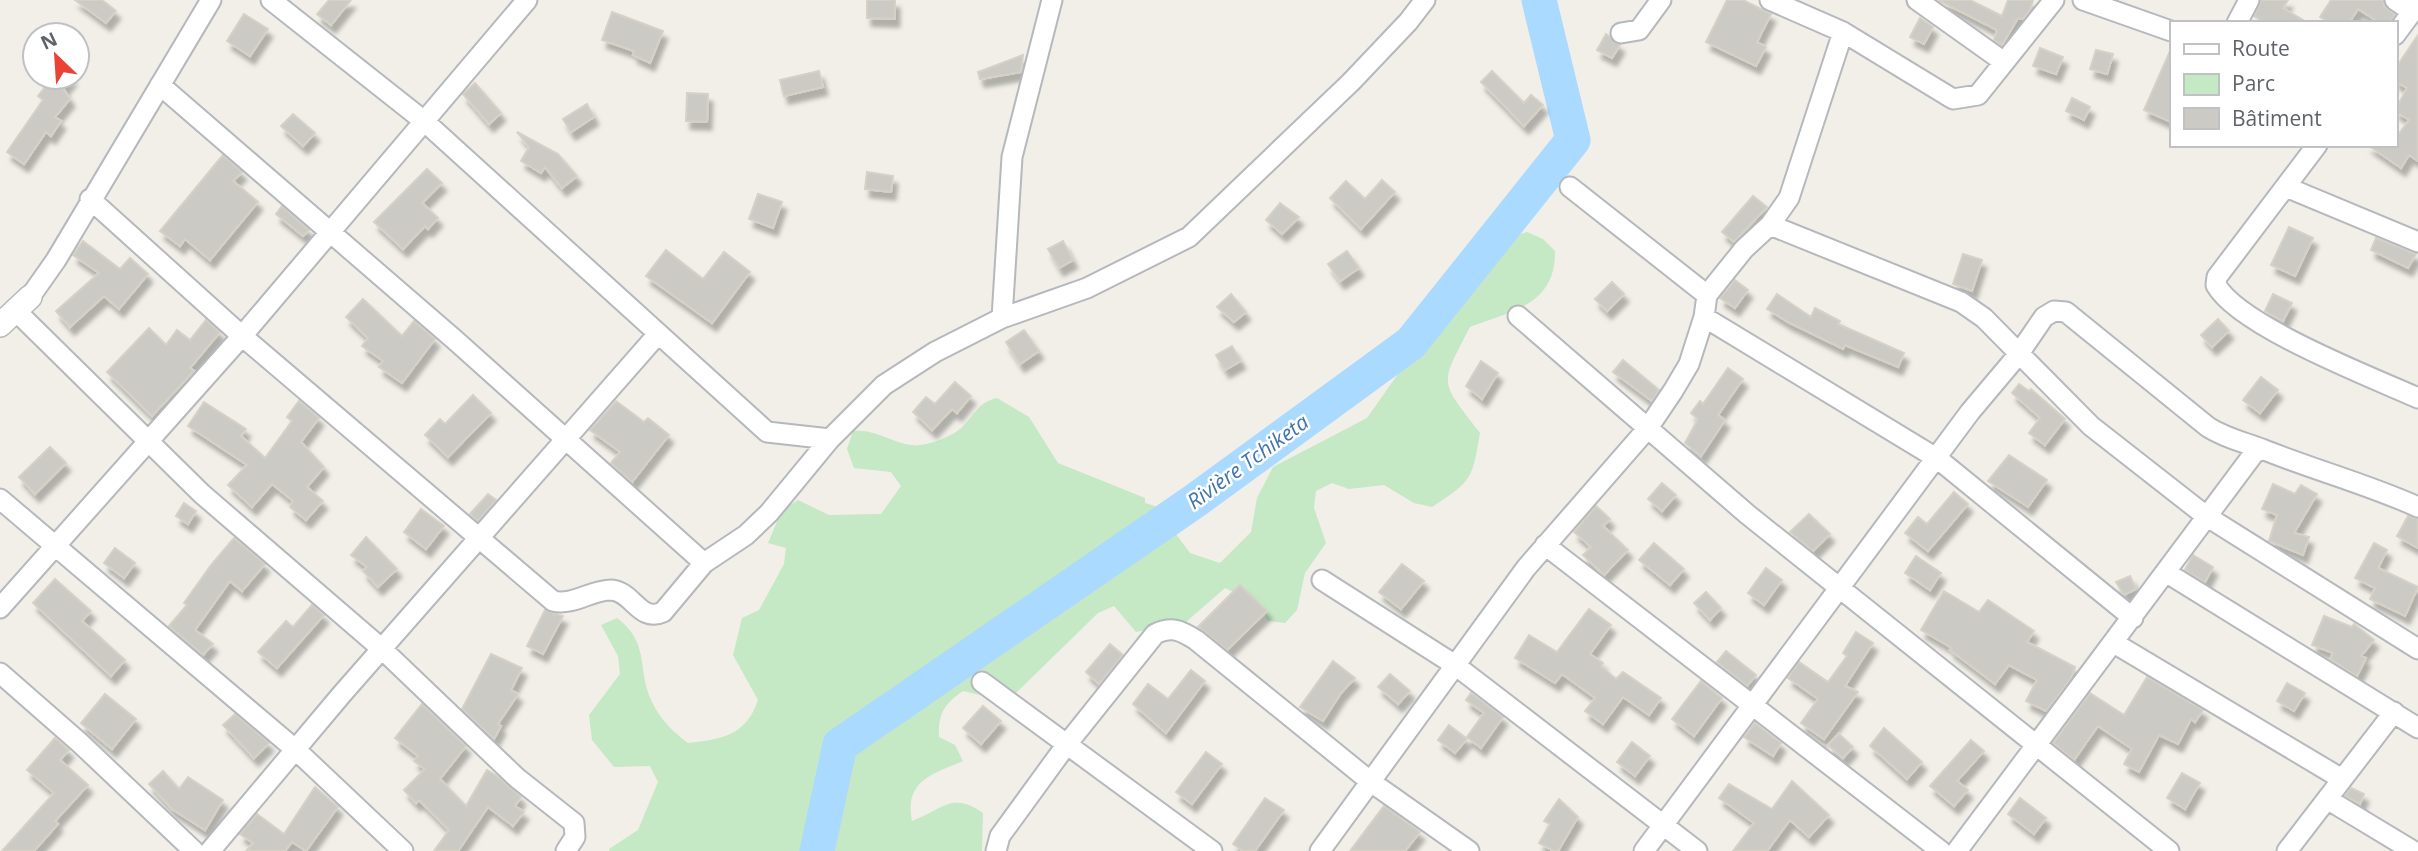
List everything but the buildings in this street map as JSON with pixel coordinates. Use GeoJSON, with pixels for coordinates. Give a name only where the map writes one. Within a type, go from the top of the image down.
{"type":"FeatureCollection","features":[{"type":"Feature","properties":{"kind":"street"},"geometry":{"type":"LineString","coordinates":[[211,0],[56,260],[15,311],[150,439],[202,494],[382,649],[517,778],[574,823],[575,837],[566,851]]}},
{"type":"Feature","properties":{"kind":"street"},"geometry":{"type":"LineString","coordinates":[[271,0],[424,121],[766,432],[779,436],[831,439]]}},
{"type":"Feature","properties":{"kind":"street"},"geometry":{"type":"LineString","coordinates":[[0,608],[242,336],[527,0]]}},
{"type":"Feature","properties":{"kind":"street"},"geometry":{"type":"LineString","coordinates":[[1002,318],[1012,157],[1052,0]]}},
{"type":"Feature","properties":{"kind":"street"},"geometry":{"type":"LineString","coordinates":[[90,199],[242,336],[553,600],[562,603],[611,590],[620,592],[646,614],[654,616],[663,612],[704,562],[746,535],[884,384],[935,352],[1002,318],[1087,288],[1189,237],[1351,82],[1408,22],[1424,0]]}},
{"type":"Feature","properties":{"kind":"street"},"geometry":{"type":"LineString","coordinates":[[1621,33],[1639,30],[1661,0]]}},
{"type":"Feature","properties":{"kind":"street"},"geometry":{"type":"LineString","coordinates":[[1770,0],[1843,32],[1953,99],[1967,99],[1978,95],[2054,0]]}},
{"type":"Feature","properties":{"kind":"street"},"geometry":{"type":"LineString","coordinates":[[2082,0],[2104,3],[2170,31]]}},
{"type":"Feature","properties":{"kind":"street"},"geometry":{"type":"LineString","coordinates":[[2238,21],[2249,0]]}},
{"type":"Feature","properties":{"kind":"street"},"geometry":{"type":"LineString","coordinates":[[2395,0],[2415,8],[2397,32]]}},
{"type":"Feature","properties":{"kind":"street"},"geometry":{"type":"LineString","coordinates":[[1917,1],[2004,62]]}},
{"type":"Feature","properties":{"kind":"street"},"geometry":{"type":"LineString","coordinates":[[1320,851],[1545,545],[1648,428],[1689,364],[1704,317],[1707,295],[1744,249],[1770,225],[1789,198],[1843,32]]}},
{"type":"Feature","properties":{"kind":"street"},"geometry":{"type":"LineString","coordinates":[[160,85],[704,562]]}},
{"type":"Feature","properties":{"kind":"street"},"geometry":{"type":"LineString","coordinates":[[2315,147],[2217,277],[2216,285],[2221,295],[2230,303],[2297,344],[2418,398]]}},
{"type":"Feature","properties":{"kind":"street"},"geometry":{"type":"LineString","coordinates":[[1570,187],[1707,295]]}},
{"type":"Feature","properties":{"kind":"street"},"geometry":{"type":"LineString","coordinates":[[2286,187],[2418,242]]}},
{"type":"Feature","properties":{"kind":"street"},"geometry":{"type":"LineString","coordinates":[[1770,225],[1961,302],[1984,318],[2091,426],[2206,516],[2418,649]]}},
{"type":"Feature","properties":{"kind":"street"},"geometry":{"type":"LineString","coordinates":[[1644,851],[1938,459],[1970,412],[2018,355],[2044,317],[2054,311],[2066,312],[2207,427],[2225,438],[2313,470],[2368,485],[2418,506]]}},
{"type":"Feature","properties":{"kind":"street"},"geometry":{"type":"LineString","coordinates":[[1518,316],[1839,590],[2169,851]]}},
{"type":"Feature","properties":{"kind":"street"},"geometry":{"type":"LineString","coordinates":[[1704,317],[1938,459],[2133,618]]}},
{"type":"Feature","properties":{"kind":"street"},"geometry":{"type":"LineString","coordinates":[[210,851],[382,649],[658,334]]}},
{"type":"Feature","properties":{"kind":"street"},"geometry":{"type":"LineString","coordinates":[[1956,851],[2258,448]]}},
{"type":"Feature","properties":{"kind":"street"},"geometry":{"type":"LineString","coordinates":[[0,499],[54,548],[296,750],[403,851]]}},
{"type":"Feature","properties":{"kind":"street"},"geometry":{"type":"LineString","coordinates":[[1545,545],[1941,851]]}},
{"type":"Feature","properties":{"kind":"street"},"geometry":{"type":"LineString","coordinates":[[2167,572],[2418,728]]}},
{"type":"Feature","properties":{"kind":"street"},"geometry":{"type":"LineString","coordinates":[[1322,580],[1455,665],[1697,851]]}},
{"type":"Feature","properties":{"kind":"street"},"geometry":{"type":"LineString","coordinates":[[996,851],[1000,836],[1067,744],[1155,634],[1167,629],[1180,630],[1371,782],[1469,851]]}},
{"type":"Feature","properties":{"kind":"street"},"geometry":{"type":"LineString","coordinates":[[2114,643],[2342,779]]}},
{"type":"Feature","properties":{"kind":"street"},"geometry":{"type":"LineString","coordinates":[[0,673],[80,743],[194,851]]}},
{"type":"Feature","properties":{"kind":"street"},"geometry":{"type":"LineString","coordinates":[[982,682],[1212,851]]}},
{"type":"Feature","properties":{"kind":"street"},"geometry":{"type":"LineString","coordinates":[[2287,851],[2394,712]]}},
{"type":"Feature","properties":{"kind":"street"},"geometry":{"type":"LineString","coordinates":[[2327,799],[2413,851]]}},
{"type":"Feature","properties":{"kind":"green space"},"geometry":{"type":"Polygon","coordinates":[[[1527,232],[1543,239],[1555,251],[1548,283],[1540,295],[1529,303],[1470,327],[1449,373],[1451,392],[1480,433],[1475,461],[1463,485],[1432,507],[1414,503],[1384,485],[1349,489],[1332,483],[1316,491],[1314,508],[1326,543],[1305,573],[1297,610],[1285,623],[1268,621],[1258,604],[1225,588],[1186,622],[1136,632],[1114,606],[1098,613],[1014,695],[997,699],[963,691],[951,700],[941,716],[939,737],[955,745],[963,761],[931,775],[916,788],[912,797],[912,821],[947,805],[963,803],[983,813],[982,851],[609,851],[638,830],[658,782],[650,766],[614,767],[592,740],[589,715],[620,674],[618,656],[601,625],[617,618],[635,637],[647,690],[655,708],[667,725],[688,743],[712,740],[740,728],[753,712],[758,700],[733,655],[742,618],[759,610],[784,564],[786,548],[768,543],[782,510],[798,500],[829,515],[881,514],[901,486],[891,472],[854,468],[847,449],[853,431],[873,433],[908,445],[926,444],[954,433],[981,406],[997,398],[1029,417],[1058,463],[1145,498],[1145,503],[1155,506],[1190,553],[1220,563],[1251,532],[1257,498],[1273,467],[1367,418],[1450,300],[1511,237],[1527,232]]]}},
{"type":"Feature","properties":{"kind":"waterway","name":"Rivière Tchiketa"},"geometry":{"type":"LineString","coordinates":[[817,851],[840,745],[1196,500],[1411,343],[1573,140],[1539,0]]}}]}
